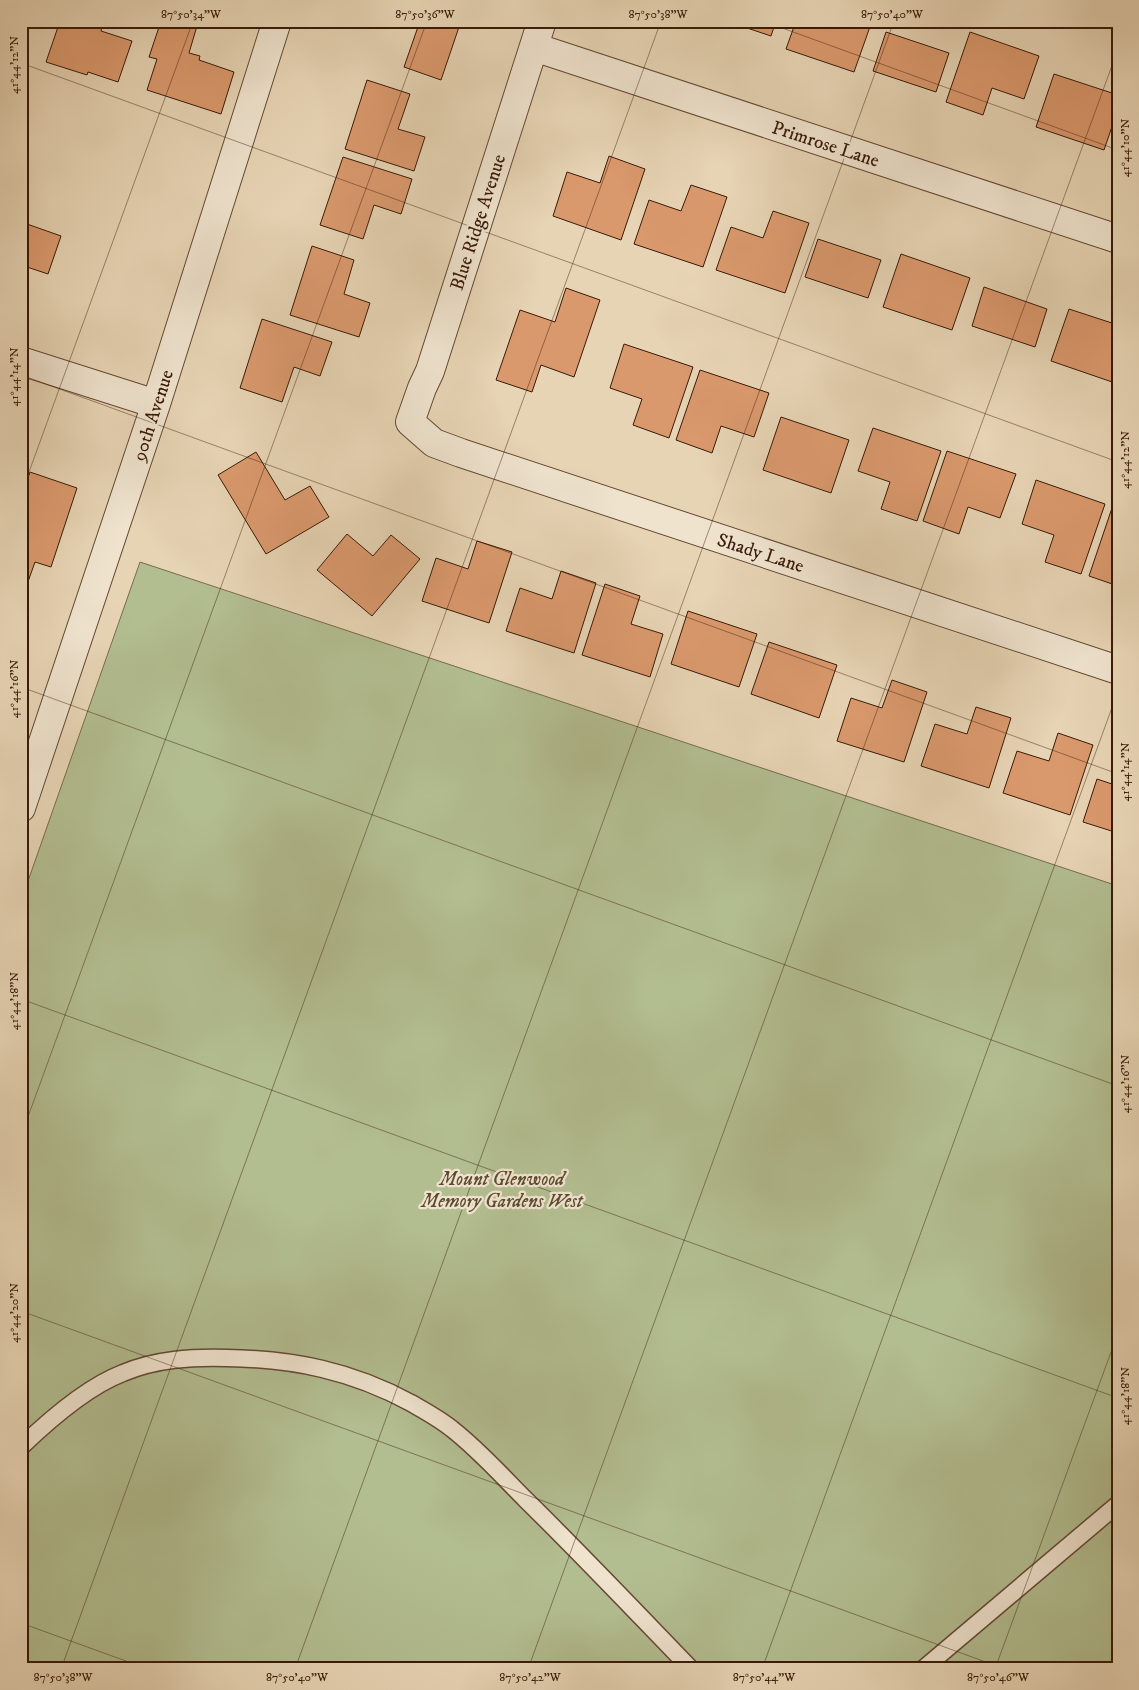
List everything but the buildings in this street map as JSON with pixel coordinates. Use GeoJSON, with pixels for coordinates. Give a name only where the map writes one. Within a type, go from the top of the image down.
{"type":"FeatureCollection","features":[{"type":"Feature","properties":{"kind":"street","name":"90th Avenue"},"geometry":{"type":"LineString","coordinates":[[21,808],[156,404],[277,21]]}},
{"type":"Feature","properties":{"kind":"street","name":"Blue Ridge Avenue"},"geometry":{"type":"LineString","coordinates":[[410,422],[430,371],[542,21]]}},
{"type":"Feature","properties":{"kind":"street","name":"Primrose Lane"},"geometry":{"type":"LineString","coordinates":[[534,47],[1118,239]]}},
{"type":"Feature","properties":{"kind":"street"},"geometry":{"type":"LineString","coordinates":[[21,361],[156,404]]}},
{"type":"Feature","properties":{"kind":"street","name":"Shady Lane"},"geometry":{"type":"LineString","coordinates":[[410,422],[434,443],[461,453],[1118,670]]}},
{"type":"Feature","properties":{"kind":"lane"},"geometry":{"type":"LineString","coordinates":[[21,1446],[89,1392],[122,1373],[158,1362],[196,1357],[262,1358],[313,1366],[350,1376],[394,1394],[452,1429],[542,1515],[691,1669]]}},
{"type":"Feature","properties":{"kind":"lane"},"geometry":{"type":"LineString","coordinates":[[923,1669],[1118,1504]]}},
{"type":"Feature","properties":{"kind":"green space","name":"Mount Glenwood Memory Gardens West"},"geometry":{"type":"Polygon","coordinates":[[[140,562],[1118,886],[1118,1669],[21,1669],[21,901],[140,562]]]}}]}
